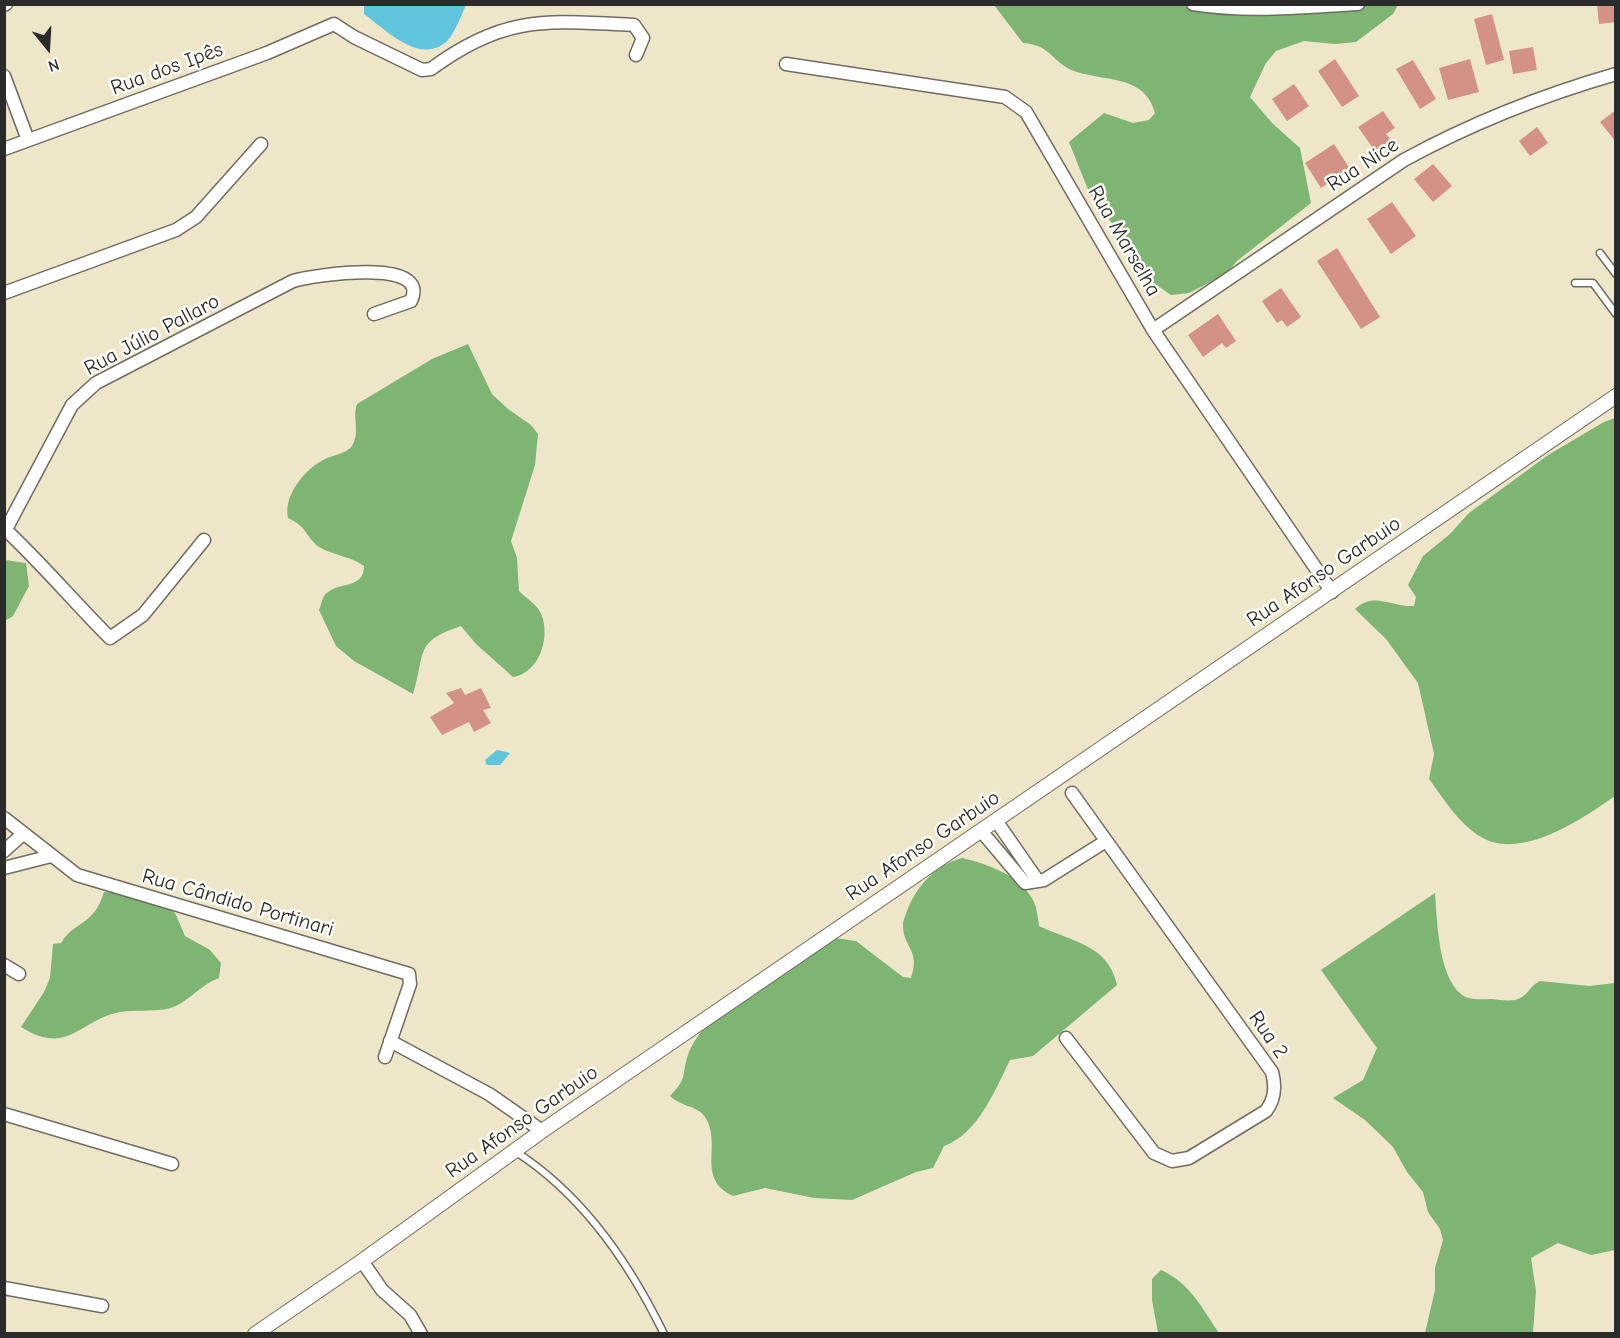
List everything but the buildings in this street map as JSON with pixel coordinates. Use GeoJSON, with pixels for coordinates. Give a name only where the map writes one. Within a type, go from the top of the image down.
{"type":"FeatureCollection","features":[{"type":"Feature","properties":{"kind":"street"},"geometry":{"type":"LineString","coordinates":[[1193,4],[1229,10],[1275,10],[1358,4]]}},
{"type":"Feature","properties":{"kind":"street","name":"Rua dos Ipês"},"geometry":{"type":"LineString","coordinates":[[4,149],[267,53],[334,24],[354,37],[422,70],[431,69],[493,33],[526,23],[634,26],[643,38],[636,55]]}},
{"type":"Feature","properties":{"kind":"street","name":"Rua Marselha"},"geometry":{"type":"LineString","coordinates":[[786,64],[1005,97],[1026,112],[1153,330],[1332,592]]}},
{"type":"Feature","properties":{"kind":"street","name":"Rua Nice"},"geometry":{"type":"LineString","coordinates":[[1153,330],[1404,160],[1438,141],[1500,114],[1616,74]]}},
{"type":"Feature","properties":{"kind":"street"},"geometry":{"type":"LineString","coordinates":[[4,76],[27,140]]}},
{"type":"Feature","properties":{"kind":"street"},"geometry":{"type":"LineString","coordinates":[[4,293],[176,230],[196,218],[261,144]]}},
{"type":"Feature","properties":{"kind":"street","name":"Rua Júlio Pallaro"},"geometry":{"type":"LineString","coordinates":[[6,532],[72,405],[96,383],[293,281],[315,274],[356,272],[405,276],[413,283],[415,292],[411,300],[374,314]]}},
{"type":"Feature","properties":{"kind":"street","name":"Rua Afonso Garbuio"},"geometry":{"type":"LineString","coordinates":[[255,1334],[362,1261],[542,1131],[997,822],[1616,396]]}},
{"type":"Feature","properties":{"kind":"street"},"geometry":{"type":"LineString","coordinates":[[6,532],[42,564],[68,596],[110,638],[143,615],[204,540]]}},
{"type":"Feature","properties":{"kind":"street","name":"Rua 2"},"geometry":{"type":"LineString","coordinates":[[1065,1038],[1154,1154],[1167,1160],[1189,1158],[1266,1111],[1271,1104],[1275,1088],[1272,1072],[1072,793]]}},
{"type":"Feature","properties":{"kind":"street","name":"Rua Cândido Portinari"},"geometry":{"type":"LineString","coordinates":[[4,819],[77,875],[406,972],[411,980],[385,1057]]}},
{"type":"Feature","properties":{"kind":"street"},"geometry":{"type":"LineString","coordinates":[[997,822],[1038,881]]}},
{"type":"Feature","properties":{"kind":"street"},"geometry":{"type":"LineString","coordinates":[[982,832],[1020,881],[1025,883],[1038,881],[1106,841]]}},
{"type":"Feature","properties":{"kind":"street"},"geometry":{"type":"LineString","coordinates":[[4,852],[23,834]]}},
{"type":"Feature","properties":{"kind":"street"},"geometry":{"type":"LineString","coordinates":[[4,868],[51,856]]}},
{"type":"Feature","properties":{"kind":"street"},"geometry":{"type":"LineString","coordinates":[[4,965],[19,974]]}},
{"type":"Feature","properties":{"kind":"street"},"geometry":{"type":"LineString","coordinates":[[390,1041],[489,1094],[542,1131]]}},
{"type":"Feature","properties":{"kind":"street"},"geometry":{"type":"LineString","coordinates":[[4,1114],[172,1164]]}},
{"type":"Feature","properties":{"kind":"street"},"geometry":{"type":"LineString","coordinates":[[362,1261],[382,1290],[410,1316],[421,1334]]}},
{"type":"Feature","properties":{"kind":"street"},"geometry":{"type":"LineString","coordinates":[[4,1287],[102,1306]]}},
{"type":"Feature","properties":{"kind":"lane"},"geometry":{"type":"LineString","coordinates":[[1600,253],[1616,274]]}},
{"type":"Feature","properties":{"kind":"lane"},"geometry":{"type":"LineString","coordinates":[[1575,283],[1593,283],[1616,314]]}},
{"type":"Feature","properties":{"kind":"lane"},"geometry":{"type":"LineString","coordinates":[[515,1151],[534,1164],[593,1220],[625,1262],[664,1334]]}},
{"type":"Feature","properties":{"kind":"green space"},"geometry":{"type":"Polygon","coordinates":[[[1167,4],[1202,8],[1219,4],[1398,5],[1393,14],[1356,42],[1335,44],[1304,41],[1276,51],[1266,63],[1250,97],[1272,123],[1300,148],[1311,203],[1237,261],[1226,274],[1189,293],[1171,295],[1148,279],[1122,237],[1089,192],[1069,142],[1104,113],[1133,123],[1149,120],[1155,113],[1150,100],[1133,85],[1074,71],[1040,47],[1023,43],[994,5],[1167,4]]]}},
{"type":"Feature","properties":{"kind":"green space"},"geometry":{"type":"Polygon","coordinates":[[[468,344],[492,394],[531,425],[538,434],[535,465],[511,541],[517,558],[519,591],[535,605],[542,616],[543,644],[536,662],[530,669],[513,677],[476,644],[461,626],[435,638],[428,644],[421,659],[413,694],[354,661],[336,646],[319,610],[324,596],[329,591],[355,582],[363,574],[364,566],[319,547],[300,525],[288,518],[287,509],[292,492],[310,469],[325,459],[345,452],[353,444],[356,434],[357,404],[432,359],[468,344]]]}},
{"type":"Feature","properties":{"kind":"green space"},"geometry":{"type":"Polygon","coordinates":[[[1615,418],[1615,796],[1551,834],[1532,841],[1514,844],[1497,843],[1473,832],[1452,811],[1429,779],[1434,754],[1418,683],[1386,639],[1355,609],[1369,601],[1376,600],[1414,606],[1416,597],[1408,585],[1423,556],[1450,534],[1469,513],[1548,455],[1604,422],[1615,418]]]}},
{"type":"Feature","properties":{"kind":"green space"},"geometry":{"type":"Polygon","coordinates":[[[5,560],[26,563],[29,586],[13,616],[5,621],[5,560]]]}},
{"type":"Feature","properties":{"kind":"green space"},"geometry":{"type":"Polygon","coordinates":[[[962,858],[983,864],[1013,878],[1029,893],[1034,902],[1039,926],[1087,946],[1097,953],[1106,961],[1117,985],[1033,1056],[1010,1060],[984,1110],[967,1132],[944,1146],[933,1168],[916,1172],[852,1200],[814,1198],[765,1188],[733,1196],[722,1189],[715,1180],[712,1170],[712,1139],[705,1117],[698,1110],[670,1096],[683,1078],[691,1047],[697,1038],[711,1020],[835,938],[856,941],[903,977],[911,978],[913,954],[903,932],[907,911],[916,893],[928,877],[962,858]]]}},
{"type":"Feature","properties":{"kind":"green space"},"geometry":{"type":"Polygon","coordinates":[[[104,892],[131,894],[170,907],[185,936],[210,950],[221,963],[219,978],[176,1006],[120,1012],[106,1016],[63,1037],[51,1038],[37,1035],[21,1027],[44,992],[50,978],[53,944],[61,943],[95,911],[104,892]]]}},
{"type":"Feature","properties":{"kind":"green space"},"geometry":{"type":"Polygon","coordinates":[[[1435,893],[1443,961],[1453,986],[1468,998],[1515,1000],[1540,981],[1589,986],[1615,983],[1615,1250],[1591,1255],[1558,1243],[1531,1258],[1536,1291],[1533,1333],[1425,1333],[1435,1290],[1435,1268],[1443,1240],[1440,1229],[1428,1212],[1423,1192],[1407,1172],[1393,1147],[1365,1120],[1333,1098],[1363,1080],[1377,1048],[1321,970],[1435,893]]]}},
{"type":"Feature","properties":{"kind":"green space"},"geometry":{"type":"Polygon","coordinates":[[[1161,1270],[1188,1289],[1219,1333],[1158,1333],[1152,1300],[1152,1279],[1161,1270]]]}},
{"type":"Feature","properties":{"kind":"water"},"geometry":{"type":"Polygon","coordinates":[[[364,4],[466,5],[449,39],[436,48],[425,49],[414,47],[392,36],[364,14],[364,4]]]}},
{"type":"Feature","properties":{"kind":"water"},"geometry":{"type":"Polygon","coordinates":[[[497,750],[510,753],[500,765],[487,765],[485,760],[497,750]]]}}]}
